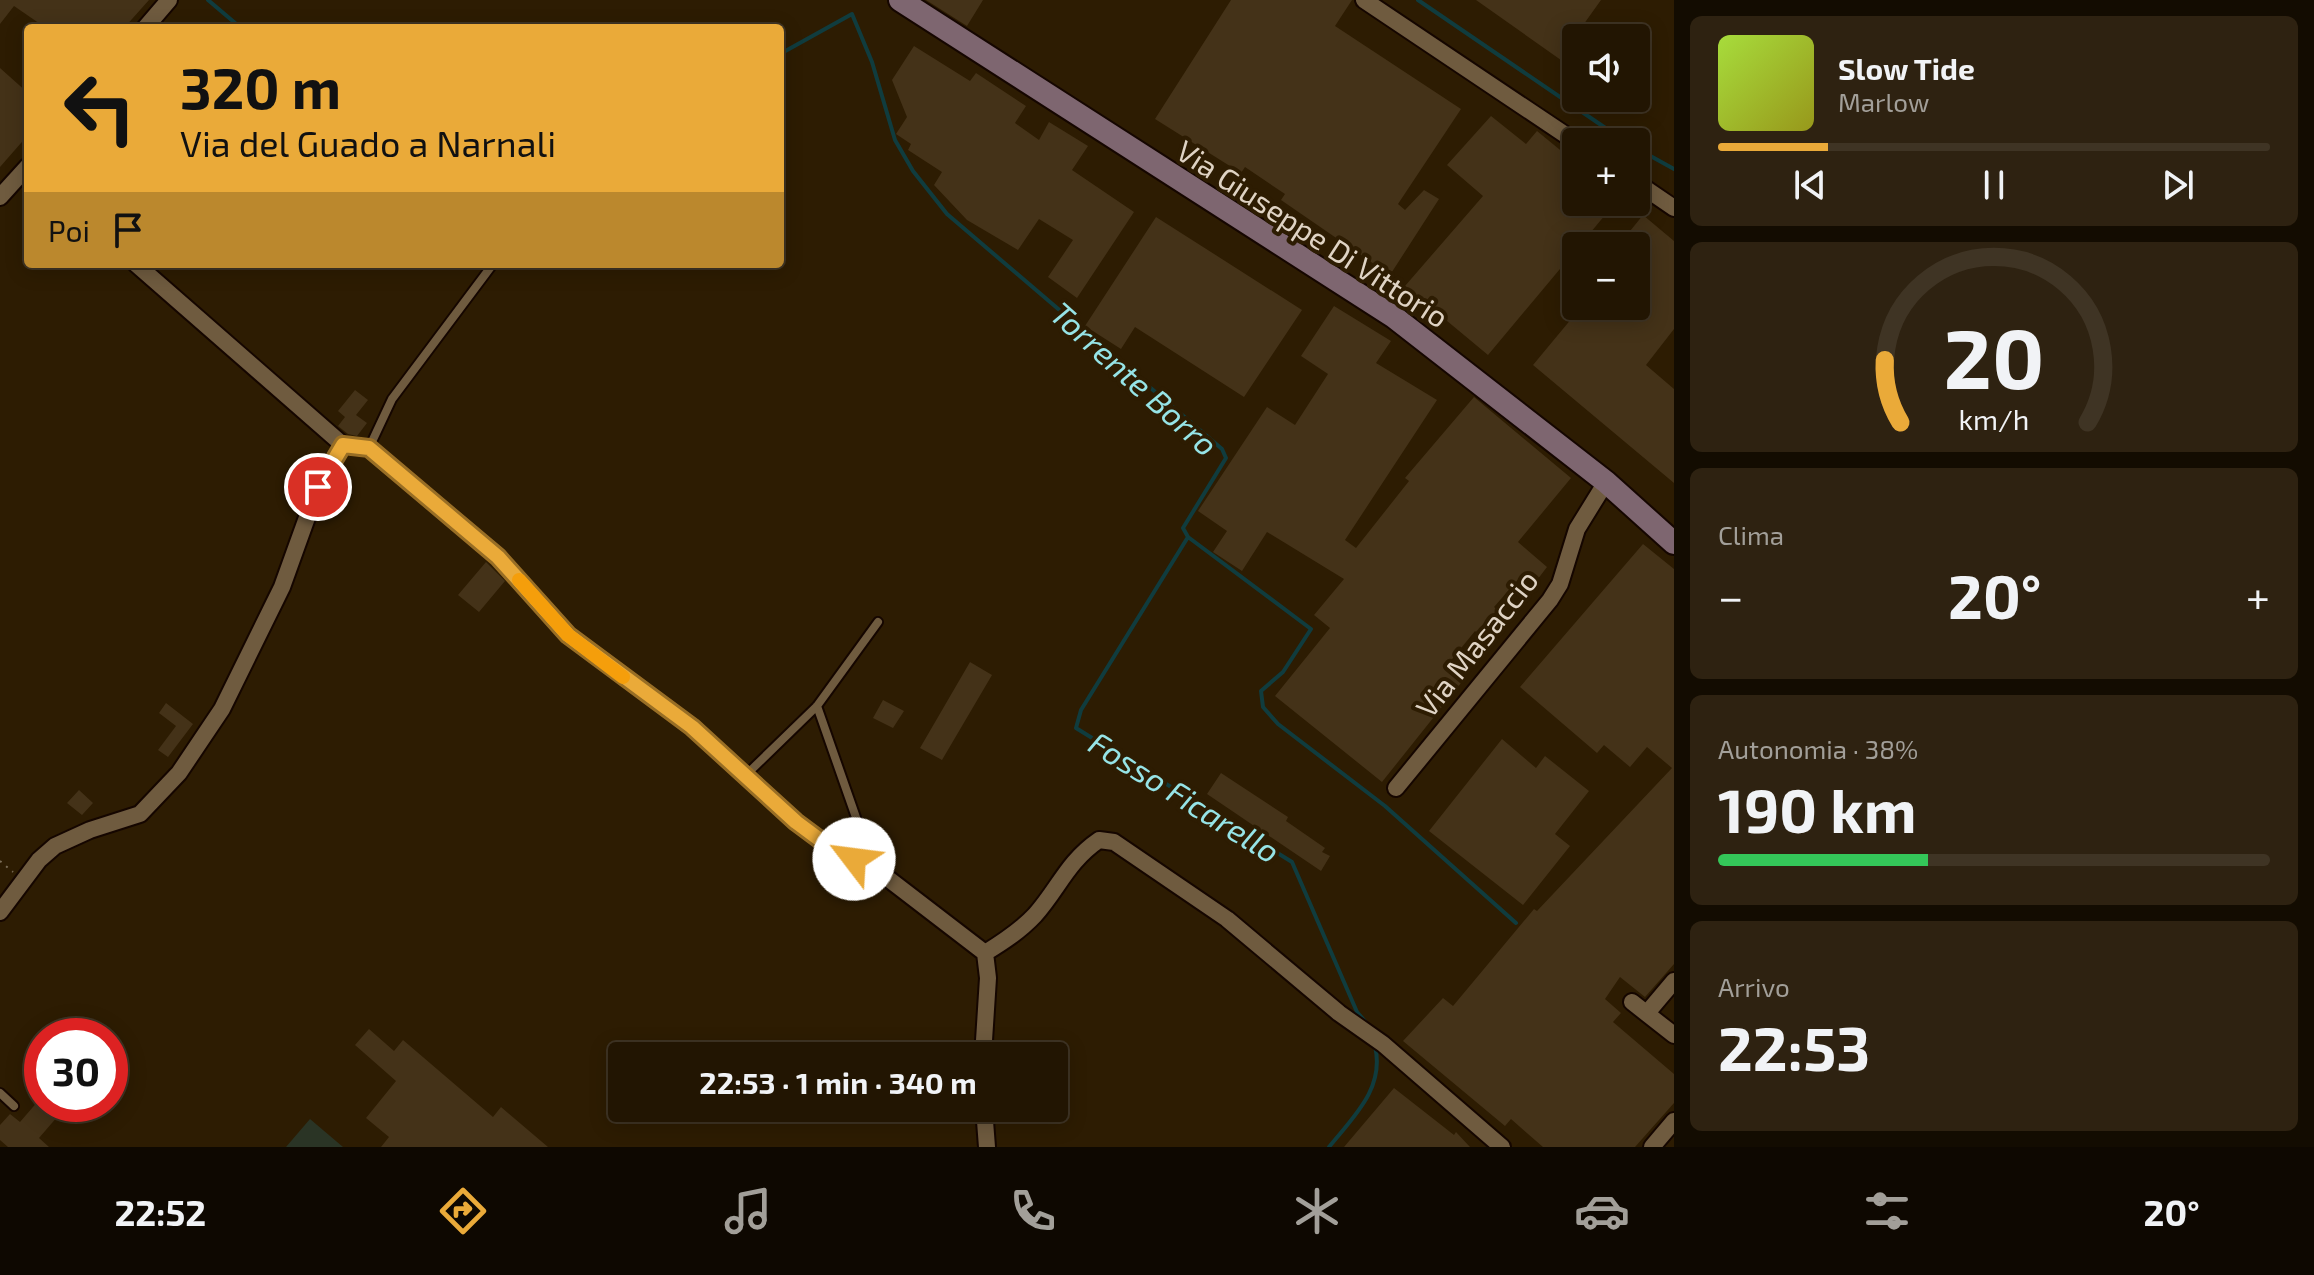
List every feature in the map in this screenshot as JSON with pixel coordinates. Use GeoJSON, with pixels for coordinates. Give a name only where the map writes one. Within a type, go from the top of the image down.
{"type":"FeatureCollection","features":[{"type":"Feature","properties":{"kind":"street"},"geometry":{"type":"LineString","coordinates":[[148,24],[169,0]]}},
{"type":"Feature","properties":{"kind":"street","name":"Via Giuseppe Di Vittorio"},"geometry":{"type":"LineString","coordinates":[[900,0],[1394,317],[1606,482],[1674,543]]}},
{"type":"Feature","properties":{"kind":"street"},"geometry":{"type":"LineString","coordinates":[[1364,0],[1562,133]]}},
{"type":"Feature","properties":{"kind":"street"},"geometry":{"type":"LineString","coordinates":[[0,197],[24,172]]}},
{"type":"Feature","properties":{"kind":"street"},"geometry":{"type":"LineString","coordinates":[[1650,192],[1674,208]]}},
{"type":"Feature","properties":{"kind":"street"},"geometry":{"type":"LineString","coordinates":[[141,268],[343,445],[369,448],[498,557],[568,635],[692,727],[796,822],[835,851],[873,867],[985,953],[988,978],[984,1042]]}},
{"type":"Feature","properties":{"kind":"street"},"geometry":{"type":"LineString","coordinates":[[0,912],[39,860],[55,846],[90,830],[140,814],[179,773],[228,696],[282,587],[318,487],[343,445]]}},
{"type":"Feature","properties":{"kind":"street","name":"Via Masaccio"},"geometry":{"type":"LineString","coordinates":[[1396,788],[1550,600],[1560,584],[1577,529],[1606,482]]}},
{"type":"Feature","properties":{"kind":"street"},"geometry":{"type":"LineString","coordinates":[[985,953],[1013,936],[1035,915],[1078,854],[1099,840],[1114,842],[1227,919],[1383,1044],[1502,1147]]}},
{"type":"Feature","properties":{"kind":"street"},"geometry":{"type":"LineString","coordinates":[[1647,1013],[1674,981]]}},
{"type":"Feature","properties":{"kind":"street"},"geometry":{"type":"LineString","coordinates":[[1632,1002],[1674,1035]]}},
{"type":"Feature","properties":{"kind":"street"},"geometry":{"type":"LineString","coordinates":[[1652,1147],[1674,1121]]}},
{"type":"Feature","properties":{"kind":"street"},"geometry":{"type":"LineString","coordinates":[[985,1122],[987,1147]]}},
{"type":"Feature","properties":{"kind":"lane"},"geometry":{"type":"LineString","coordinates":[[369,448],[392,399],[490,268]]}},
{"type":"Feature","properties":{"kind":"lane"},"geometry":{"type":"LineString","coordinates":[[747,774],[817,706],[878,622]]}},
{"type":"Feature","properties":{"kind":"lane"},"geometry":{"type":"LineString","coordinates":[[817,706],[873,867]]}},
{"type":"Feature","properties":{"kind":"lane"},"geometry":{"type":"LineString","coordinates":[[0,1093],[14,1106]]}},
{"type":"Feature","properties":{"kind":"green space"},"geometry":{"type":"Polygon","coordinates":[[[310,1119],[343,1147],[286,1147],[310,1119]]]}},
{"type":"Feature","properties":{"kind":"building"},"geometry":{"type":"Polygon","coordinates":[[[0,0],[149,0],[128,24],[40,24],[14,6],[0,24],[0,0]]]}},
{"type":"Feature","properties":{"kind":"building"},"geometry":{"type":"Polygon","coordinates":[[[926,0],[983,0],[967,26],[926,0]]]}},
{"type":"Feature","properties":{"kind":"building"},"geometry":{"type":"Polygon","coordinates":[[[1231,0],[1352,0],[1335,26],[1461,109],[1398,204],[1405,210],[1424,190],[1439,199],[1390,275],[1281,200],[1285,194],[1245,167],[1241,173],[1155,119],[1231,0]]]}},
{"type":"Feature","properties":{"kind":"building"},"geometry":{"type":"Polygon","coordinates":[[[1476,0],[1601,0],[1584,24],[1562,24],[1562,61],[1476,0]]]}},
{"type":"Feature","properties":{"kind":"building"},"geometry":{"type":"Polygon","coordinates":[[[914,46],[970,81],[976,73],[1026,106],[1015,123],[1039,140],[1049,122],[1088,146],[1072,170],[1134,212],[1077,298],[1048,277],[1073,240],[1039,219],[1018,250],[967,220],[934,185],[942,172],[908,150],[911,144],[896,134],[907,117],[892,80],[914,46]]]}},
{"type":"Feature","properties":{"kind":"building"},"geometry":{"type":"Polygon","coordinates":[[[0,68],[24,89],[24,140],[0,167],[0,68]]]}},
{"type":"Feature","properties":{"kind":"building"},"geometry":{"type":"Polygon","coordinates":[[[1491,116],[1526,144],[1537,131],[1562,152],[1562,216],[1604,216],[1591,232],[1562,232],[1562,267],[1488,355],[1405,286],[1483,196],[1447,165],[1491,116]]]}},
{"type":"Feature","properties":{"kind":"building"},"geometry":{"type":"Polygon","coordinates":[[[1644,216],[1674,241],[1674,329],[1646,365],[1674,389],[1674,483],[1533,365],[1570,320],[1650,320],[1650,232],[1629,232],[1644,216]]]}},
{"type":"Feature","properties":{"kind":"building"},"geometry":{"type":"Polygon","coordinates":[[[1156,217],[1302,310],[1244,397],[1135,327],[1121,349],[1085,326],[1156,217]]]}},
{"type":"Feature","properties":{"kind":"building"},"geometry":{"type":"Polygon","coordinates":[[[1334,306],[1391,341],[1376,363],[1437,400],[1345,540],[1356,548],[1409,481],[1405,478],[1474,397],[1571,478],[1518,542],[1547,567],[1534,584],[1522,575],[1494,607],[1503,615],[1484,639],[1475,631],[1444,669],[1461,683],[1382,782],[1275,696],[1330,628],[1314,615],[1344,579],[1267,532],[1242,571],[1213,552],[1227,531],[1198,511],[1267,407],[1295,425],[1328,374],[1301,356],[1334,306]]]}},
{"type":"Feature","properties":{"kind":"building"},"geometry":{"type":"Polygon","coordinates":[[[355,390],[368,400],[356,415],[367,423],[357,436],[348,434],[338,426],[345,417],[338,411],[355,390]]]}},
{"type":"Feature","properties":{"kind":"building"},"geometry":{"type":"Polygon","coordinates":[[[1643,544],[1674,569],[1674,964],[1645,997],[1620,977],[1605,999],[1621,1013],[1613,1022],[1674,1074],[1674,1103],[1635,1147],[1543,1147],[1511,1119],[1505,1126],[1403,1041],[1443,998],[1453,1006],[1534,909],[1537,911],[1672,768],[1647,747],[1630,767],[1604,745],[1597,753],[1520,687],[1643,544]]]}},
{"type":"Feature","properties":{"kind":"building"},"geometry":{"type":"Polygon","coordinates":[[[486,562],[505,581],[479,612],[458,595],[486,562]]]}},
{"type":"Feature","properties":{"kind":"building"},"geometry":{"type":"Polygon","coordinates":[[[970,662],[992,675],[942,760],[920,748],[970,662]]]}},
{"type":"Feature","properties":{"kind":"building"},"geometry":{"type":"Polygon","coordinates":[[[883,700],[904,711],[893,728],[873,718],[883,700]]]}},
{"type":"Feature","properties":{"kind":"building"},"geometry":{"type":"Polygon","coordinates":[[[166,703],[193,724],[168,757],[158,750],[176,726],[159,713],[166,703]]]}},
{"type":"Feature","properties":{"kind":"building"},"geometry":{"type":"Polygon","coordinates":[[[1502,739],[1536,768],[1545,756],[1589,791],[1555,834],[1570,846],[1523,905],[1429,831],[1502,739]]]}},
{"type":"Feature","properties":{"kind":"building"},"geometry":{"type":"Polygon","coordinates":[[[1221,773],[1288,817],[1286,821],[1325,848],[1322,852],[1330,856],[1321,871],[1207,794],[1221,773]]]}},
{"type":"Feature","properties":{"kind":"building"},"geometry":{"type":"Polygon","coordinates":[[[79,790],[93,803],[82,815],[67,803],[79,790]]]}},
{"type":"Feature","properties":{"kind":"building"},"geometry":{"type":"Polygon","coordinates":[[[369,1029],[394,1051],[403,1040],[493,1117],[501,1107],[548,1147],[381,1147],[389,1137],[366,1118],[396,1081],[355,1045],[369,1029]]]}},
{"type":"Feature","properties":{"kind":"building"},"geometry":{"type":"Polygon","coordinates":[[[1394,1088],[1454,1135],[1456,1132],[1470,1147],[1344,1147],[1394,1088]]]}},
{"type":"Feature","properties":{"kind":"building"},"geometry":{"type":"Polygon","coordinates":[[[10,1114],[20,1122],[24,1117],[24,1122],[53,1122],[39,1138],[49,1147],[8,1147],[0,1140],[0,1125],[10,1114]]]}},
{"type":"Feature","properties":{"kind":"waterway","name":"Torrente Borro"},"geometry":{"type":"LineString","coordinates":[[208,0],[236,24]]}},
{"type":"Feature","properties":{"kind":"waterway"},"geometry":{"type":"LineString","coordinates":[[1418,0],[1605,128]]}},
{"type":"Feature","properties":{"kind":"waterway","name":"Torrente Borro"},"geometry":{"type":"LineString","coordinates":[[784,52],[852,14],[872,62],[895,140],[913,171],[947,214],[1222,449],[1226,458],[1183,528],[1188,537],[1311,629],[1283,672],[1261,691],[1263,707],[1278,724],[1385,806],[1516,923]]}},
{"type":"Feature","properties":{"kind":"waterway"},"geometry":{"type":"LineString","coordinates":[[1650,156],[1674,169]]}},
{"type":"Feature","properties":{"kind":"waterway","name":"Fosso Ficarello"},"geometry":{"type":"LineString","coordinates":[[1188,537],[1081,710],[1076,728],[1292,862],[1357,1012],[1369,1026]]}},
{"type":"Feature","properties":{"kind":"waterway","name":"Fosso Ficarello"},"geometry":{"type":"LineString","coordinates":[[1329,1147],[1365,1101],[1371,1088],[1376,1075],[1375,1046]]}},
{"type":"Feature","properties":{"kind":"slow traffic"},"geometry":{"type":"LineString","coordinates":[[519,580],[568,635],[623,677]]}},
{"type":"Feature","properties":{"kind":"route"},"geometry":{"type":"LineString","coordinates":[[318,487],[343,445],[369,448],[498,557],[568,635],[692,727],[796,822],[835,851],[854,859]]}}]}
